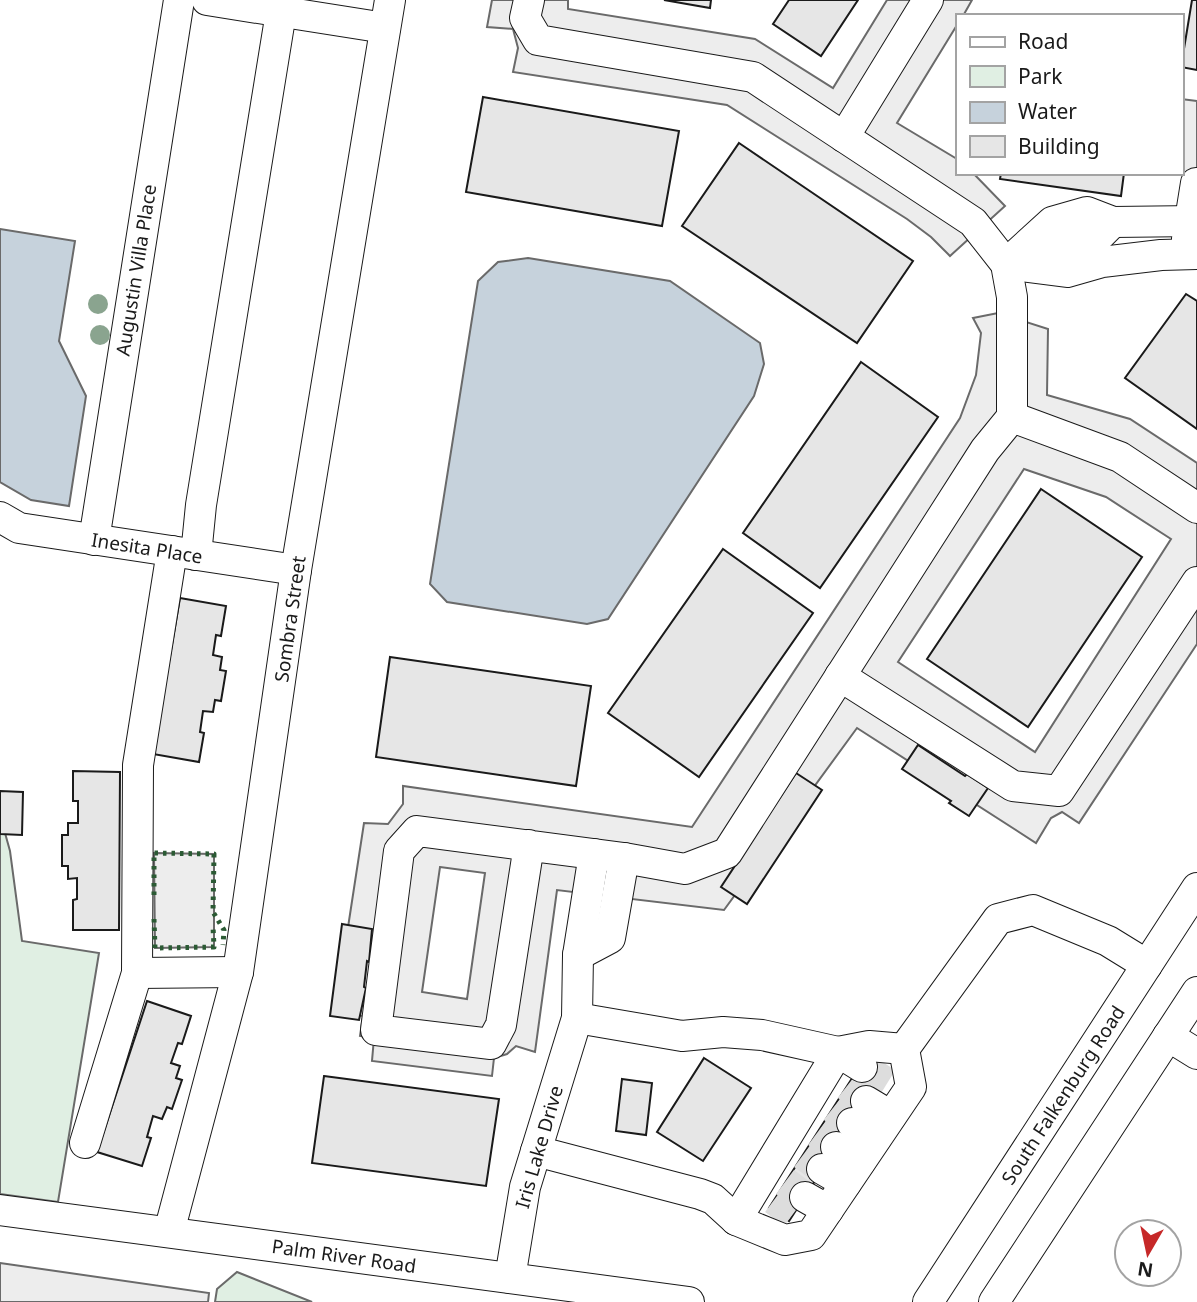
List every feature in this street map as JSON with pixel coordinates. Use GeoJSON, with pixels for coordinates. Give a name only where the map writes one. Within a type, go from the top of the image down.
{"type":"FeatureCollection","features":[{"type":"Feature","properties":{"kind":"street","name":"Augustin Villa Place"},"geometry":{"type":"LineString","coordinates":[[94,540],[179,0]]}},
{"type":"Feature","properties":{"kind":"street"},"geometry":{"type":"LineString","coordinates":[[207,0],[387,14]]}},
{"type":"Feature","properties":{"kind":"street"},"geometry":{"type":"LineString","coordinates":[[528,0],[525,18],[538,40],[753,77],[973,222],[1006,264],[1012,297],[1012,417],[985,450],[727,853],[685,869],[624,858],[530,845],[417,831],[399,851],[376,1030],[491,1044],[501,1026],[530,845]]}},
{"type":"Feature","properties":{"kind":"street"},"geometry":{"type":"LineString","coordinates":[[844,137],[928,0]]}},
{"type":"Feature","properties":{"kind":"street"},"geometry":{"type":"LineString","coordinates":[[85,1143],[137,973],[138,765],[184,553],[201,505],[282,6]]}},
{"type":"Feature","properties":{"kind":"street","name":"Sombra Street"},"geometry":{"type":"LineString","coordinates":[[169,1232],[238,972],[296,570],[387,14]]}},
{"type":"Feature","properties":{"kind":"street"},"geometry":{"type":"LineString","coordinates":[[1006,264],[1067,272],[1102,262],[1191,254],[1196,183]]}},
{"type":"Feature","properties":{"kind":"street"},"geometry":{"type":"LineString","coordinates":[[1006,264],[1052,222],[1087,212],[1113,222],[1194,220]]}},
{"type":"Feature","properties":{"kind":"street"},"geometry":{"type":"LineString","coordinates":[[1012,417],[1120,457],[1197,508]]}},
{"type":"Feature","properties":{"kind":"street","name":"Inesita Place"},"geometry":{"type":"LineString","coordinates":[[0,517],[19,528],[296,570]]}},
{"type":"Feature","properties":{"kind":"street"},"geometry":{"type":"LineString","coordinates":[[840,676],[1013,786],[1059,791],[1197,582]]}},
{"type":"Feature","properties":{"kind":"street","name":"Iris Lake Drive"},"geometry":{"type":"LineString","coordinates":[[510,1278],[520,1212],[577,1018],[578,955],[594,854]]}},
{"type":"Feature","properties":{"kind":"street"},"geometry":{"type":"LineString","coordinates":[[578,955],[610,938],[624,858]]}},
{"type":"Feature","properties":{"kind":"street","name":"South Falkenburg Road"},"geometry":{"type":"LineString","coordinates":[[928,1302],[1197,888]]}},
{"type":"Feature","properties":{"kind":"street"},"geometry":{"type":"LineString","coordinates":[[790,1199],[843,1117],[911,1087],[904,1049],[998,919],[1033,910],[1108,941],[1147,965]]}},
{"type":"Feature","properties":{"kind":"street"},"geometry":{"type":"LineString","coordinates":[[137,973],[238,972]]}},
{"type":"Feature","properties":{"kind":"street"},"geometry":{"type":"LineString","coordinates":[[994,1302],[1197,992]]}},
{"type":"Feature","properties":{"kind":"street"},"geometry":{"type":"LineString","coordinates":[[577,1018],[682,1036],[723,1032],[762,1035],[843,1117]]}},
{"type":"Feature","properties":{"kind":"street"},"geometry":{"type":"LineString","coordinates":[[1168,1037],[1197,1054]]}},
{"type":"Feature","properties":{"kind":"street"},"geometry":{"type":"LineString","coordinates":[[736,1220],[790,1199],[843,1117],[869,1046],[904,1049]]}},
{"type":"Feature","properties":{"kind":"street"},"geometry":{"type":"LineString","coordinates":[[536,1151],[713,1199],[736,1220],[785,1240],[811,1236],[790,1199]]}},
{"type":"Feature","properties":{"kind":"street","name":"Palm River Road"},"geometry":{"type":"LineString","coordinates":[[0,1210],[510,1278],[542,1292],[689,1302]]}},
{"type":"Feature","properties":{"kind":"green space"},"geometry":{"type":"Polygon","coordinates":[[[0,815],[10,851],[22,941],[99,953],[58,1202],[0,1194],[0,815]]]}},
{"type":"Feature","properties":{"kind":"green space"},"geometry":{"type":"Polygon","coordinates":[[[237,1272],[312,1302],[215,1302],[217,1289],[237,1272]]]}},
{"type":"Feature","properties":{"kind":"shaded area"},"geometry":{"type":"Polygon","coordinates":[[[492,0],[568,0],[568,9],[755,39],[833,88],[887,0],[972,0],[964,14],[956,14],[956,27],[897,123],[956,158],[956,175],[975,175],[1005,206],[950,256],[907,219],[727,105],[513,72],[518,48],[513,29],[487,27],[492,0]]]}},
{"type":"Feature","properties":{"kind":"shaded area"},"geometry":{"type":"Polygon","coordinates":[[[1183,99],[1197,101],[1197,177],[1183,175],[1183,99]]]}},
{"type":"Feature","properties":{"kind":"shaded area"},"geometry":{"type":"Polygon","coordinates":[[[998,313],[1048,329],[1047,395],[1130,419],[1197,463],[1197,644],[1079,823],[1062,812],[1051,818],[1036,843],[857,728],[724,910],[557,890],[535,1052],[516,1046],[507,1054],[494,1058],[492,1076],[372,1061],[374,1038],[360,1036],[363,1016],[335,1012],[364,823],[388,824],[403,804],[403,786],[692,827],[960,418],[976,375],[981,333],[973,318],[998,313]],[[1024,469],[898,662],[1035,752],[1171,539],[1106,497],[1024,469]],[[440,867],[422,992],[467,999],[485,873],[440,867]]]}},
{"type":"Feature","properties":{"kind":"shaded area"},"geometry":{"type":"Polygon","coordinates":[[[154,853],[214,854],[214,947],[155,948],[154,853]]]}},
{"type":"Feature","properties":{"kind":"shaded area"},"geometry":{"type":"Polygon","coordinates":[[[0,1263],[209,1293],[208,1302],[0,1302],[0,1263]]]}},
{"type":"Feature","properties":{"kind":"water"},"geometry":{"type":"Polygon","coordinates":[[[0,229],[75,241],[59,341],[86,396],[69,506],[31,500],[0,482],[0,229]]]}},
{"type":"Feature","properties":{"kind":"water"},"geometry":{"type":"Polygon","coordinates":[[[528,258],[670,281],[760,343],[764,364],[754,396],[608,619],[587,624],[447,602],[430,584],[478,281],[498,262],[528,258]]]}},
{"type":"Feature","properties":{"kind":"building"},"geometry":{"type":"Polygon","coordinates":[[[664,0],[711,0],[710,8],[664,0]]]}},
{"type":"Feature","properties":{"kind":"building"},"geometry":{"type":"Polygon","coordinates":[[[789,0],[858,0],[821,56],[773,24],[789,0]]]}},
{"type":"Feature","properties":{"kind":"building"},"geometry":{"type":"Polygon","coordinates":[[[1192,0],[1197,0],[1197,70],[1183,67],[1192,0]]]}},
{"type":"Feature","properties":{"kind":"building"},"geometry":{"type":"Polygon","coordinates":[[[483,97],[679,131],[662,226],[466,192],[483,97]]]}},
{"type":"Feature","properties":{"kind":"building"},"geometry":{"type":"Polygon","coordinates":[[[739,143],[913,261],[857,343],[682,226],[739,143]]]}},
{"type":"Feature","properties":{"kind":"building"},"geometry":{"type":"Polygon","coordinates":[[[1001,175],[1124,175],[1121,196],[1000,179],[1001,175]]]}},
{"type":"Feature","properties":{"kind":"building"},"geometry":{"type":"Polygon","coordinates":[[[1186,294],[1197,301],[1197,429],[1125,378],[1186,294]]]}},
{"type":"Feature","properties":{"kind":"building"},"geometry":{"type":"Polygon","coordinates":[[[861,362],[938,417],[820,588],[743,533],[861,362]]]}},
{"type":"Feature","properties":{"kind":"building"},"geometry":{"type":"Polygon","coordinates":[[[1041,489],[1142,557],[1028,727],[927,659],[1041,489]]]}},
{"type":"Feature","properties":{"kind":"building"},"geometry":{"type":"Polygon","coordinates":[[[723,549],[813,613],[699,777],[608,713],[723,549]]]}},
{"type":"Feature","properties":{"kind":"building"},"geometry":{"type":"Polygon","coordinates":[[[180,598],[226,606],[221,636],[216,635],[213,655],[222,657],[220,670],[226,671],[221,701],[215,700],[213,712],[203,711],[200,732],[204,733],[199,762],[153,754],[180,598]]]}},
{"type":"Feature","properties":{"kind":"building"},"geometry":{"type":"Polygon","coordinates":[[[390,657],[591,686],[576,786],[376,757],[390,657]]]}},
{"type":"Feature","properties":{"kind":"building"},"geometry":{"type":"Polygon","coordinates":[[[918,745],[988,788],[969,816],[902,769],[918,745]]]}},
{"type":"Feature","properties":{"kind":"building"},"geometry":{"type":"Polygon","coordinates":[[[73,771],[120,772],[119,930],[73,930],[73,900],[77,899],[77,878],[68,879],[68,866],[62,866],[62,835],[68,835],[68,823],[78,823],[78,801],[73,801],[73,771]]]}},
{"type":"Feature","properties":{"kind":"building"},"geometry":{"type":"Polygon","coordinates":[[[796,773],[822,790],[747,904],[721,887],[796,773]]]}},
{"type":"Feature","properties":{"kind":"building"},"geometry":{"type":"Polygon","coordinates":[[[0,791],[23,792],[22,835],[0,834],[0,791]]]}},
{"type":"Feature","properties":{"kind":"building"},"geometry":{"type":"Polygon","coordinates":[[[342,924],[372,929],[366,988],[359,1020],[330,1016],[342,924]]]}},
{"type":"Feature","properties":{"kind":"building"},"geometry":{"type":"Polygon","coordinates":[[[147,1001],[191,1016],[182,1044],[178,1043],[171,1063],[180,1066],[176,1078],[182,1080],[172,1109],[167,1107],[162,1119],[153,1116],[147,1137],[151,1138],[142,1166],[97,1152],[147,1001]]]}},
{"type":"Feature","properties":{"kind":"building"},"geometry":{"type":"Polygon","coordinates":[[[704,1058],[751,1088],[703,1161],[657,1132],[704,1058]]]}},
{"type":"Feature","properties":{"kind":"building"},"geometry":{"type":"Polygon","coordinates":[[[856,1072],[877,1085],[789,1221],[769,1208],[856,1072]]]}},
{"type":"Feature","properties":{"kind":"building"},"geometry":{"type":"Polygon","coordinates":[[[324,1076],[499,1099],[486,1186],[312,1163],[324,1076]]]}},
{"type":"Feature","properties":{"kind":"building"},"geometry":{"type":"Polygon","coordinates":[[[622,1079],[652,1083],[646,1135],[616,1131],[622,1079]]]}},
{"type":"Feature","properties":{"kind":"tunnel"},"geometry":{"type":"LineString","coordinates":[[862,1067],[891,1085]]}},
{"type":"Feature","properties":{"kind":"tunnel"},"geometry":{"type":"LineString","coordinates":[[847,1086],[866,1101]]}},
{"type":"Feature","properties":{"kind":"tunnel"},"geometry":{"type":"LineString","coordinates":[[833,1108],[852,1123]]}},
{"type":"Feature","properties":{"kind":"tunnel"},"geometry":{"type":"LineString","coordinates":[[817,1133],[836,1147]]}},
{"type":"Feature","properties":{"kind":"tunnel"},"geometry":{"type":"LineString","coordinates":[[803,1155],[822,1169]]}},
{"type":"Feature","properties":{"kind":"tunnel"},"geometry":{"type":"LineString","coordinates":[[785,1182],[805,1197]]}},
{"type":"Feature","properties":{"kind":"tunnel"},"geometry":{"type":"LineString","coordinates":[[774,1200],[793,1214]]}},
{"type":"Feature","properties":{"kind":"hedge"},"geometry":{"type":"LineString","coordinates":[[154,895],[154,853],[214,854],[213,912],[224,930],[223,945]]}},
{"type":"Feature","properties":{"kind":"hedge"},"geometry":{"type":"LineString","coordinates":[[154,919],[155,948],[214,947],[213,926]]}}]}
